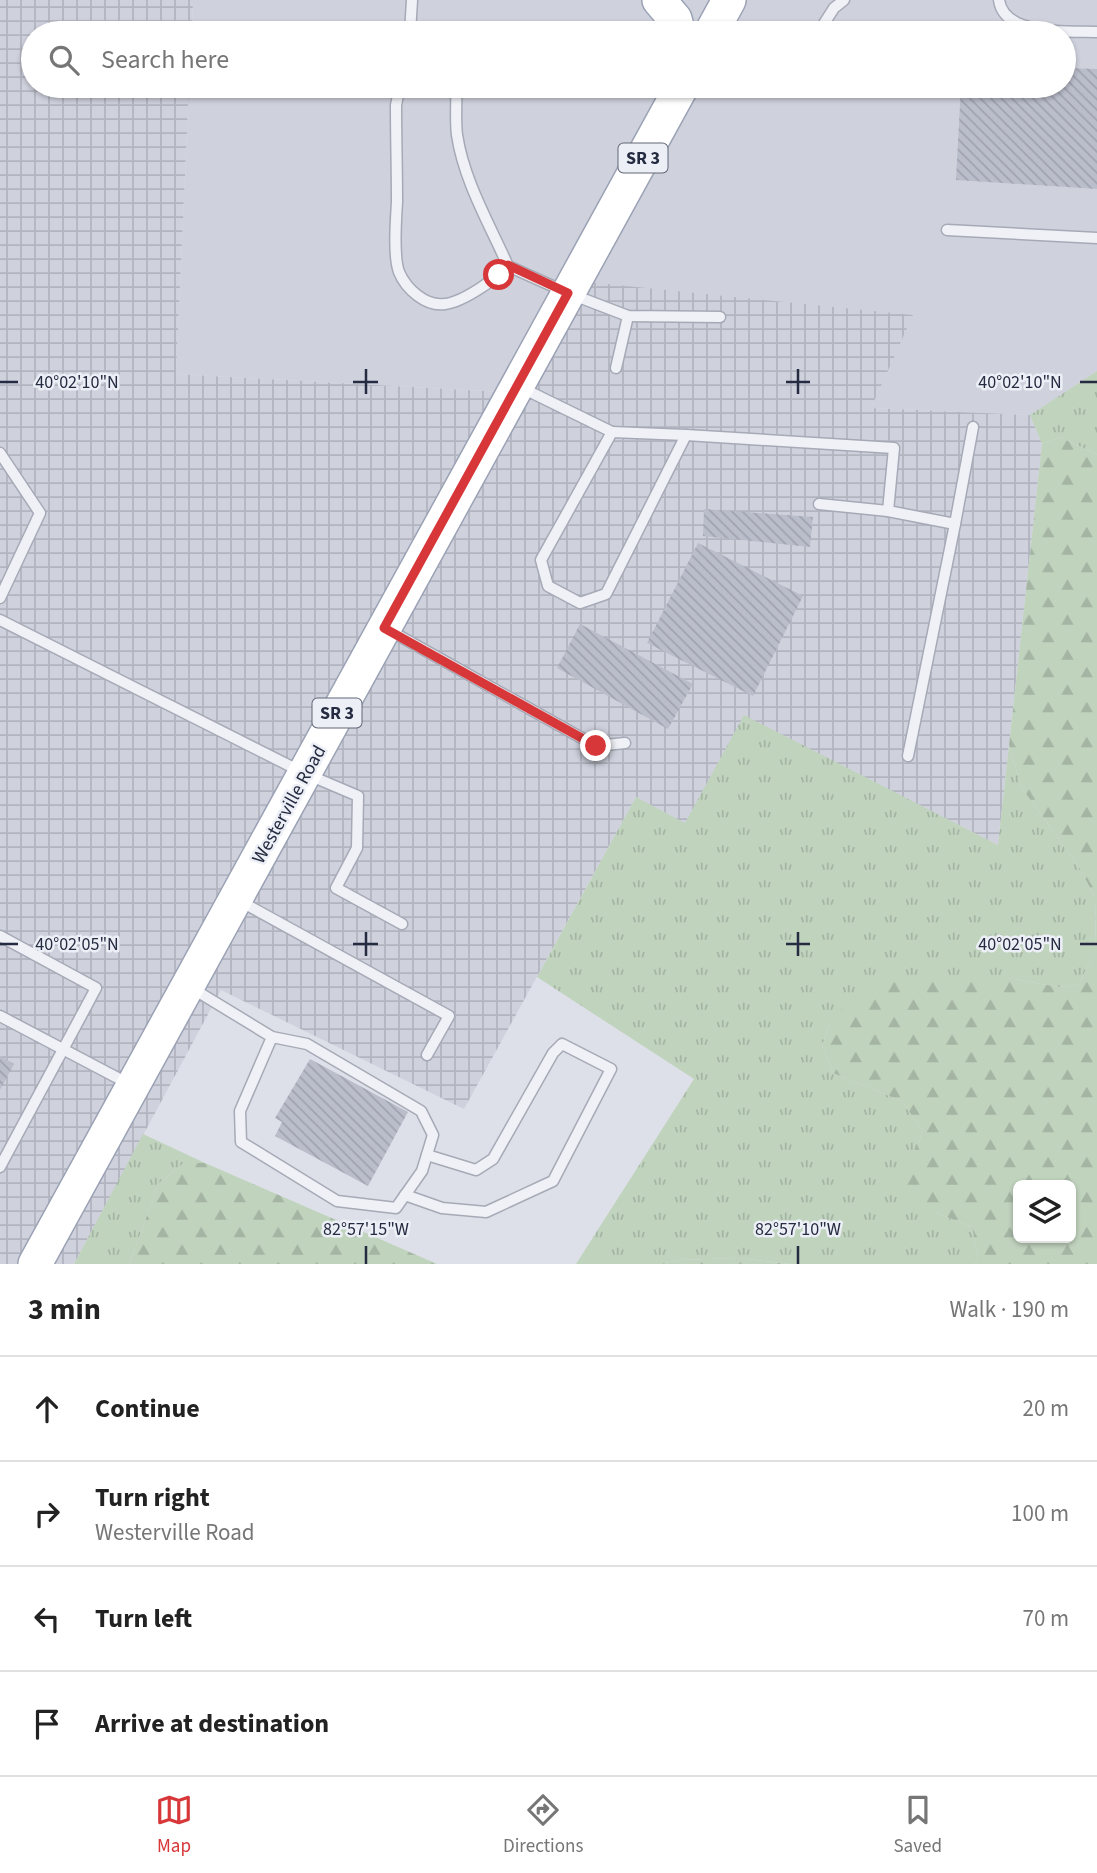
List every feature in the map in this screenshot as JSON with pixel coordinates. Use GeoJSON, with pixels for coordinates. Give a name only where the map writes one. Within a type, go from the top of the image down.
{"type":"FeatureCollection","features":[{"type":"Feature","properties":{"kind":"main road"},"geometry":{"type":"LineString","coordinates":[[659,0],[676,21]]}},
{"type":"Feature","properties":{"kind":"main road"},"geometry":{"type":"LineString","coordinates":[[718,21],[729,0]]}},
{"type":"Feature","properties":{"kind":"main road","name":"Westerville Road"},"geometry":{"type":"LineString","coordinates":[[35,1264],[675,98]]}},
{"type":"Feature","properties":{"kind":"lane"},"geometry":{"type":"LineString","coordinates":[[411,21],[412,0]]}},
{"type":"Feature","properties":{"kind":"lane"},"geometry":{"type":"LineString","coordinates":[[826,21],[834,8],[844,0]]}},
{"type":"Feature","properties":{"kind":"lane"},"geometry":{"type":"LineString","coordinates":[[999,0],[999,5],[1014,21]]}},
{"type":"Feature","properties":{"kind":"lane"},"geometry":{"type":"LineString","coordinates":[[1076,31],[1097,32]]}},
{"type":"Feature","properties":{"kind":"lane"},"geometry":{"type":"LineString","coordinates":[[398,98],[396,237],[399,272],[413,292],[424,300],[444,305],[466,296],[499,275],[508,265]]}},
{"type":"Feature","properties":{"kind":"lane"},"geometry":{"type":"LineString","coordinates":[[456,98],[457,133],[464,166],[508,265],[568,293],[628,316],[720,317]]}},
{"type":"Feature","properties":{"kind":"lane"},"geometry":{"type":"LineString","coordinates":[[947,230],[1097,238]]}},
{"type":"Feature","properties":{"kind":"lane"},"geometry":{"type":"LineString","coordinates":[[617,368],[628,316]]}},
{"type":"Feature","properties":{"kind":"lane"},"geometry":{"type":"LineString","coordinates":[[517,386],[612,432],[894,448],[888,511]]}},
{"type":"Feature","properties":{"kind":"lane"},"geometry":{"type":"LineString","coordinates":[[908,756],[973,427]]}},
{"type":"Feature","properties":{"kind":"lane"},"geometry":{"type":"LineString","coordinates":[[612,432],[541,560],[548,586],[580,603],[607,594],[686,435]]}},
{"type":"Feature","properties":{"kind":"lane"},"geometry":{"type":"LineString","coordinates":[[0,453],[40,513],[0,598]]}},
{"type":"Feature","properties":{"kind":"lane"},"geometry":{"type":"LineString","coordinates":[[818,504],[888,511],[955,524]]}},
{"type":"Feature","properties":{"kind":"lane"},"geometry":{"type":"LineString","coordinates":[[0,620],[304,774],[358,796],[357,848],[336,888],[402,924]]}},
{"type":"Feature","properties":{"kind":"lane"},"geometry":{"type":"LineString","coordinates":[[384,628],[596,746],[625,743]]}},
{"type":"Feature","properties":{"kind":"lane"},"geometry":{"type":"LineString","coordinates":[[235,899],[449,1016],[427,1055]]}},
{"type":"Feature","properties":{"kind":"lane"},"geometry":{"type":"LineString","coordinates":[[0,936],[96,988],[0,1167]]}},
{"type":"Feature","properties":{"kind":"lane"},"geometry":{"type":"LineString","coordinates":[[187,986],[272,1037],[307,1044],[421,1111],[433,1136],[422,1171],[396,1208],[337,1201],[241,1142],[240,1111],[272,1037]]}},
{"type":"Feature","properties":{"kind":"lane"},"geometry":{"type":"LineString","coordinates":[[0,1016],[132,1086]]}},
{"type":"Feature","properties":{"kind":"lane"},"geometry":{"type":"LineString","coordinates":[[405,1195],[442,1208],[486,1212],[553,1181],[611,1069],[562,1044],[553,1053],[493,1158],[476,1170],[426,1155]]}},
{"type":"Feature","properties":{"kind":"shaded area"},"geometry":{"type":"Polygon","coordinates":[[[0,0],[193,0],[192,21],[21,21],[21,98],[188,98],[176,374],[520,393],[578,281],[913,315],[871,408],[1030,415],[1042,444],[998,845],[744,716],[685,824],[636,797],[464,1109],[221,990],[74,1264],[0,1264],[0,0]]]}},
{"type":"Feature","properties":{"kind":"shaded area"},"geometry":{"type":"Polygon","coordinates":[[[193,0],[1097,0],[1097,371],[1030,415],[871,408],[912,315],[520,393],[176,374],[188,98],[1076,98],[1076,21],[192,21],[193,0]]]}},
{"type":"Feature","properties":{"kind":"green space"},"geometry":{"type":"Polygon","coordinates":[[[1097,371],[1097,455],[1060,437],[1042,444],[1030,415],[1097,371]]]}},
{"type":"Feature","properties":{"kind":"green space"},"geometry":{"type":"Polygon","coordinates":[[[1060,437],[1097,455],[1097,1264],[974,1264],[978,1258],[972,1227],[937,1213],[908,1195],[899,1170],[919,1144],[922,1130],[902,1101],[833,1073],[822,1046],[830,1023],[852,997],[909,975],[1008,978],[1059,987],[1078,985],[1096,950],[1095,897],[1079,867],[1021,787],[1009,745],[1042,444],[1060,437]]]}},
{"type":"Feature","properties":{"kind":"green space"},"geometry":{"type":"Polygon","coordinates":[[[744,715],[998,845],[1009,745],[1021,787],[1079,867],[1095,897],[1096,950],[1078,985],[1059,987],[1008,978],[830,1023],[822,1046],[833,1073],[902,1101],[922,1130],[919,1144],[937,1213],[972,1227],[978,1258],[974,1264],[791,1264],[737,1258],[679,1260],[660,1264],[576,1264],[694,1079],[537,977],[636,797],[685,823],[744,715]]]}},
{"type":"Feature","properties":{"kind":"green space"},"geometry":{"type":"Polygon","coordinates":[[[143,1134],[205,1163],[184,1163],[159,1183],[129,1264],[74,1264],[143,1134]]]}},
{"type":"Feature","properties":{"kind":"green space"},"geometry":{"type":"Polygon","coordinates":[[[184,1163],[205,1163],[437,1264],[129,1264],[159,1183],[184,1163]]]}},
{"type":"Feature","properties":{"kind":"green space"},"geometry":{"type":"Polygon","coordinates":[[[737,1258],[791,1264],[660,1264],[679,1260],[737,1258]]]}},
{"type":"Feature","properties":{"kind":"building"},"geometry":{"type":"Polygon","coordinates":[[[1076,68],[1097,69],[1097,189],[956,180],[960,98],[1076,98],[1076,68]]]}},
{"type":"Feature","properties":{"kind":"building"},"geometry":{"type":"Polygon","coordinates":[[[704,509],[813,517],[810,547],[703,536],[704,509]]]}},
{"type":"Feature","properties":{"kind":"building"},"geometry":{"type":"Polygon","coordinates":[[[698,543],[803,596],[753,696],[647,643],[698,543]]]}},
{"type":"Feature","properties":{"kind":"building"},"geometry":{"type":"Polygon","coordinates":[[[580,624],[693,684],[668,729],[557,668],[580,624]]]}},
{"type":"Feature","properties":{"kind":"building"},"geometry":{"type":"Polygon","coordinates":[[[0,1056],[14,1064],[0,1090],[0,1056]]]}},
{"type":"Feature","properties":{"kind":"building"},"geometry":{"type":"Polygon","coordinates":[[[310,1059],[408,1112],[368,1186],[275,1136],[282,1122],[275,1118],[310,1059]]]}},
{"type":"Feature","properties":{"kind":"route"},"geometry":{"type":"LineString","coordinates":[[499,275],[508,265],[568,293],[384,628],[596,746]]}}]}
